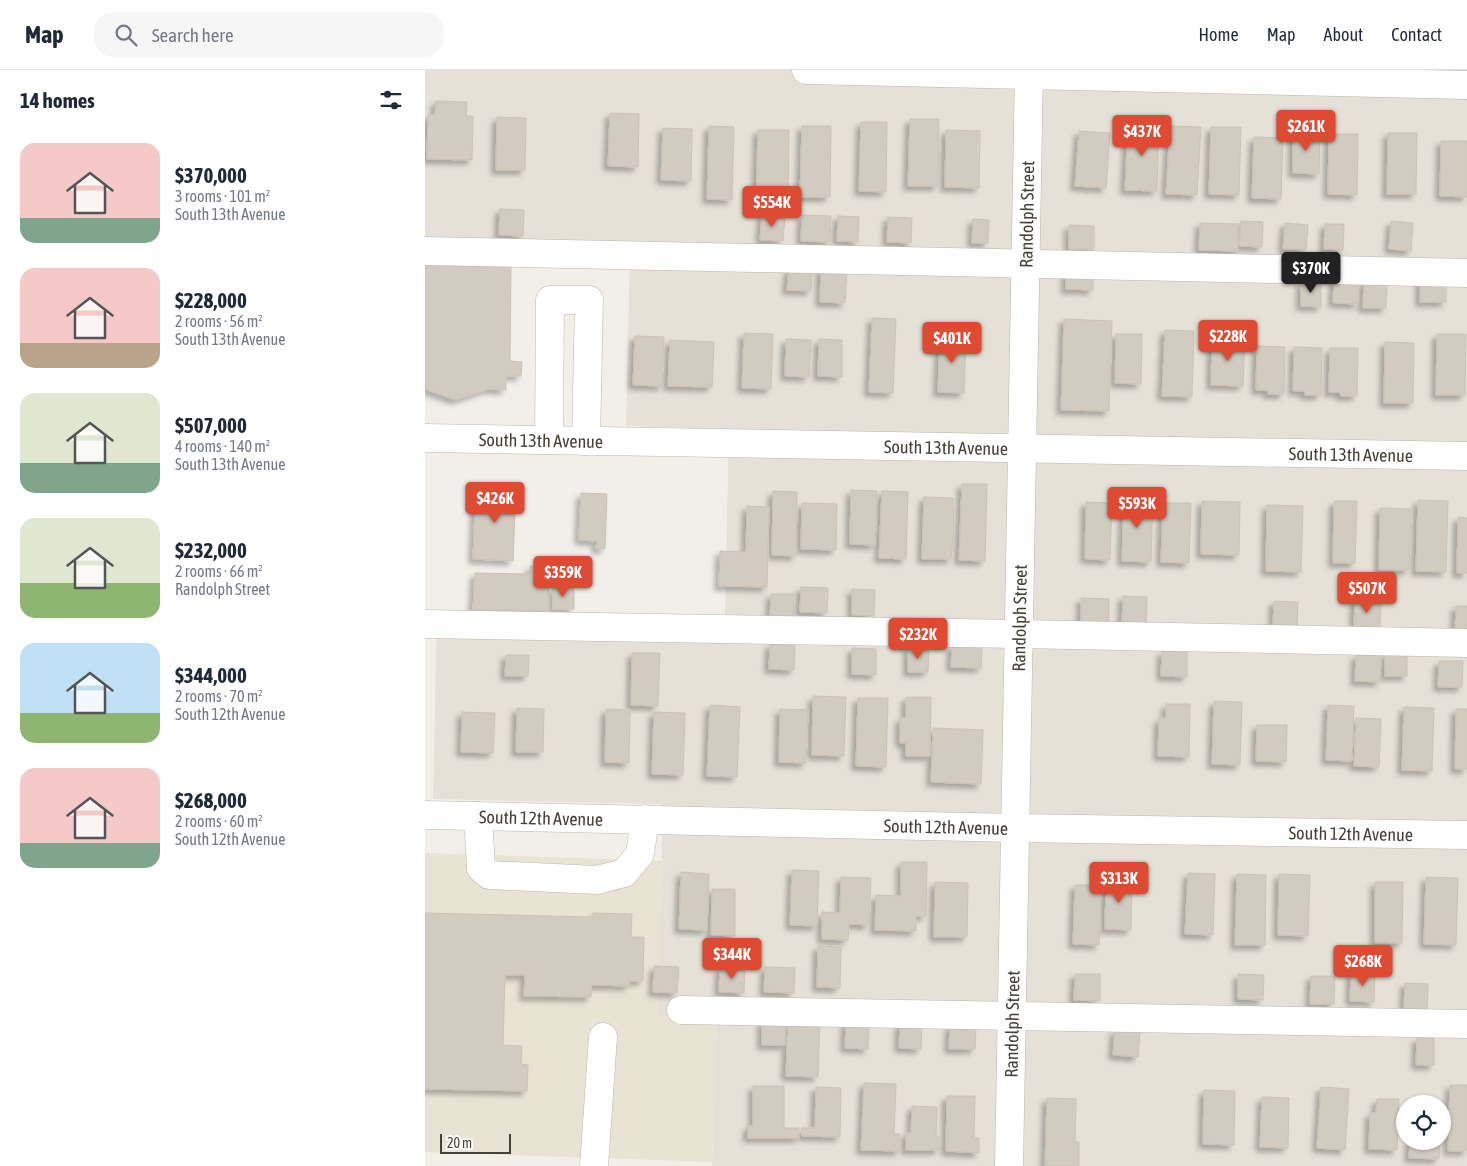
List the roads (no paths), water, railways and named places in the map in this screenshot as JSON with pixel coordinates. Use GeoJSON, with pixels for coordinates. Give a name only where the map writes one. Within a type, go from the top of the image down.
{"type":"FeatureCollection","features":[{"type":"Feature","properties":{"kind":"street"},"geometry":{"type":"LineString","coordinates":[[806,70],[1029,73],[1467,84]]}},
{"type":"Feature","properties":{"kind":"street","name":"Randolph Street"},"geometry":{"type":"LineString","coordinates":[[1009,1166],[1029,73]]}},
{"type":"Feature","properties":{"kind":"street"},"geometry":{"type":"LineString","coordinates":[[425,251],[1467,272]]}},
{"type":"Feature","properties":{"kind":"street"},"geometry":{"type":"LineString","coordinates":[[549,440],[550,300],[589,300],[587,441]]}},
{"type":"Feature","properties":{"kind":"street","name":"South 13th Avenue"},"geometry":{"type":"LineString","coordinates":[[425,438],[1467,456]]}},
{"type":"Feature","properties":{"kind":"street"},"geometry":{"type":"LineString","coordinates":[[425,624],[1467,644]]}},
{"type":"Feature","properties":{"kind":"street","name":"South 12th Avenue"},"geometry":{"type":"LineString","coordinates":[[425,814],[1016,828],[1467,835]]}},
{"type":"Feature","properties":{"kind":"street"},"geometry":{"type":"LineString","coordinates":[[478,816],[481,868],[489,875],[597,880],[624,873],[640,854],[645,820]]}},
{"type":"Feature","properties":{"kind":"street"},"geometry":{"type":"LineString","coordinates":[[681,1010],[1467,1024]]}},
{"type":"Feature","properties":{"kind":"street"},"geometry":{"type":"LineString","coordinates":[[594,1166],[603,1037]]}}]}
